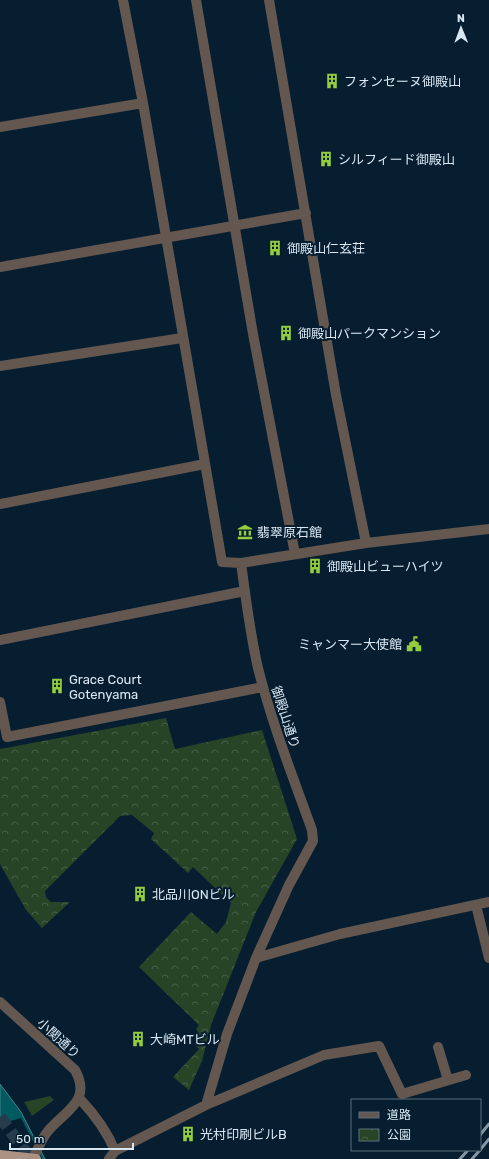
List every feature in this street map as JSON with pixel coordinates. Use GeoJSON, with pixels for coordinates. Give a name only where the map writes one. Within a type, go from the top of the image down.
{"type":"FeatureCollection","features":[{"type":"Feature","properties":{"kind":"main road"},"geometry":{"type":"LineString","coordinates":[[0,1155],[35,1158]]}},
{"type":"Feature","properties":{"kind":"street"},"geometry":{"type":"LineString","coordinates":[[123,0],[143,103],[182,338],[222,562],[241,563],[366,543],[489,529]]}},
{"type":"Feature","properties":{"kind":"street"},"geometry":{"type":"LineString","coordinates":[[196,0],[253,334],[295,554]]}},
{"type":"Feature","properties":{"kind":"street"},"geometry":{"type":"LineString","coordinates":[[269,0],[336,395],[366,543]]}},
{"type":"Feature","properties":{"kind":"street"},"geometry":{"type":"LineString","coordinates":[[0,127],[143,103]]}},
{"type":"Feature","properties":{"kind":"street"},"geometry":{"type":"LineString","coordinates":[[0,267],[306,213]]}},
{"type":"Feature","properties":{"kind":"street"},"geometry":{"type":"LineString","coordinates":[[0,366],[182,338]]}},
{"type":"Feature","properties":{"kind":"street"},"geometry":{"type":"LineString","coordinates":[[0,504],[205,464]]}},
{"type":"Feature","properties":{"kind":"street","name":"御殿山通り"},"geometry":{"type":"LineString","coordinates":[[206,1105],[227,1034],[256,958],[289,885],[313,841],[312,830],[274,727],[263,687],[249,625],[241,563]]}},
{"type":"Feature","properties":{"kind":"street"},"geometry":{"type":"LineString","coordinates":[[0,640],[245,591]]}},
{"type":"Feature","properties":{"kind":"street"},"geometry":{"type":"LineString","coordinates":[[0,702],[7,737],[263,687]]}},
{"type":"Feature","properties":{"kind":"street"},"geometry":{"type":"LineString","coordinates":[[256,958],[340,934],[489,902]]}},
{"type":"Feature","properties":{"kind":"street"},"geometry":{"type":"LineString","coordinates":[[476,905],[489,958]]}},
{"type":"Feature","properties":{"kind":"street","name":"小関通り"},"geometry":{"type":"LineString","coordinates":[[0,1002],[75,1070],[81,1084],[80,1099]]}},
{"type":"Feature","properties":{"kind":"street"},"geometry":{"type":"LineString","coordinates":[[35,1158],[47,1132],[80,1099],[93,1112],[108,1134],[112,1155],[206,1105],[324,1055],[379,1046],[402,1094],[466,1075]]}},
{"type":"Feature","properties":{"kind":"street"},"geometry":{"type":"LineString","coordinates":[[438,1047],[448,1080]]}},
{"type":"Feature","properties":{"kind":"green space"},"geometry":{"type":"Polygon","coordinates":[[[166,718],[175,749],[262,730],[297,839],[256,912],[211,1025],[202,1061],[189,1090],[173,1077],[199,1049],[195,1045],[198,1041],[194,1037],[198,1032],[196,1029],[199,1025],[139,967],[191,912],[217,934],[226,922],[231,903],[193,867],[188,873],[151,839],[154,833],[132,815],[120,816],[45,891],[46,897],[51,902],[70,902],[42,928],[26,910],[0,864],[0,749],[166,718]]]}},
{"type":"Feature","properties":{"kind":"green space"},"geometry":{"type":"Polygon","coordinates":[[[50,1096],[54,1100],[32,1116],[24,1102],[50,1096]]]}},
{"type":"Feature","properties":{"kind":"shaded area"},"geometry":{"type":"Polygon","coordinates":[[[0,1084],[21,1112],[45,1159],[0,1159],[0,1084]]]}},
{"type":"Feature","properties":{"kind":"pier"},"geometry":{"type":"Polygon","coordinates":[[[21,1118],[42,1159],[0,1159],[0,1124],[21,1118]]]}},
{"type":"Feature","properties":{"kind":"tunnel"},"geometry":{"type":"LineString","coordinates":[[0,1117],[31,1159]]}},
{"type":"Feature","properties":{"kind":"railway"},"geometry":{"type":"LineString","coordinates":[[481,1134],[489,1124]]}},
{"type":"Feature","properties":{"kind":"railway"},"geometry":{"type":"LineString","coordinates":[[481,1149],[489,1139]]}},
{"type":"Feature","properties":{"kind":"railway"},"geometry":{"type":"LineString","coordinates":[[460,1159],[467,1151]]}},
{"type":"Feature","properties":{"kind":"railway"},"geometry":{"type":"LineString","coordinates":[[472,1159],[479,1151]]}},
{"type":"Feature","properties":{"kind":"place","name":"フォンセーヌ御殿山"},"geometry":{"type":"Point","coordinates":[332,81]}},
{"type":"Feature","properties":{"kind":"place","name":"シルフィード御殿山"},"geometry":{"type":"Point","coordinates":[326,159]}},
{"type":"Feature","properties":{"kind":"place","name":"御殿山仁玄荘"},"geometry":{"type":"Point","coordinates":[275,248]}},
{"type":"Feature","properties":{"kind":"place","name":"御殿山パークマンション"},"geometry":{"type":"Point","coordinates":[286,333]}},
{"type":"Feature","properties":{"kind":"place","name":"翡翠原石館"},"geometry":{"type":"Point","coordinates":[245,532]}},
{"type":"Feature","properties":{"kind":"place","name":"御殿山ビューハイツ"},"geometry":{"type":"Point","coordinates":[315,566]}},
{"type":"Feature","properties":{"kind":"place","name":"ミャンマー大使館"},"geometry":{"type":"Point","coordinates":[414,644]}},
{"type":"Feature","properties":{"kind":"place","name":"Grace Court Gotenyama"},"geometry":{"type":"Point","coordinates":[57,686]}},
{"type":"Feature","properties":{"kind":"place","name":"北品川ONビル"},"geometry":{"type":"Point","coordinates":[140,894]}},
{"type":"Feature","properties":{"kind":"place","name":"大崎MTビル"},"geometry":{"type":"Point","coordinates":[138,1039]}},
{"type":"Feature","properties":{"kind":"place","name":"光村印刷ビルB"},"geometry":{"type":"Point","coordinates":[188,1134]}}]}
